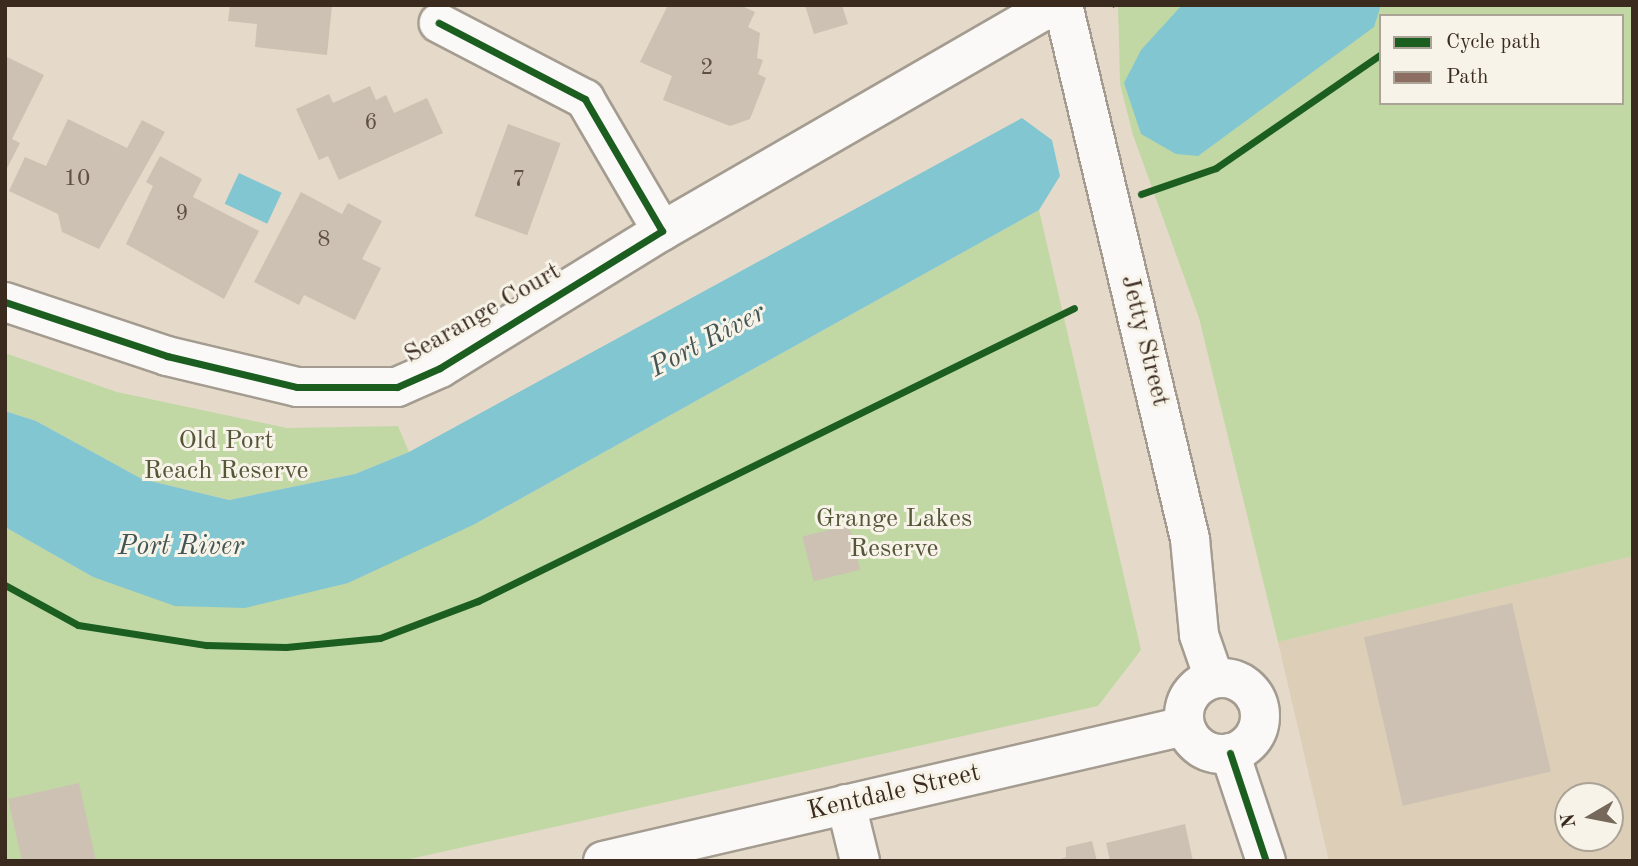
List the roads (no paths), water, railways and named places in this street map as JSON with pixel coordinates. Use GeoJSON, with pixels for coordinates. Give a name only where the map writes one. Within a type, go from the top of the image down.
{"type":"FeatureCollection","features":[{"type":"Feature","properties":{"kind":"street","name":"Searange Court"},"geometry":{"type":"LineString","coordinates":[[5,302],[167,356],[297,387],[397,387],[440,368],[662,231],[1053,5]]}},
{"type":"Feature","properties":{"kind":"street","name":"Jetty Street"},"geometry":{"type":"LineString","coordinates":[[1063,5],[1176,473],[1190,538],[1199,635],[1214,678]]}},
{"type":"Feature","properties":{"kind":"street"},"geometry":{"type":"LineString","coordinates":[[439,23],[585,99],[662,231]]}},
{"type":"Feature","properties":{"kind":"street"},"geometry":{"type":"LineString","coordinates":[[1214,678],[1227,678],[1250,690],[1260,714],[1252,739],[1230,753],[1208,751],[1190,737],[1185,726],[1184,714],[1193,691],[1214,678]]}},
{"type":"Feature","properties":{"kind":"street","name":"Kentdale Street"},"geometry":{"type":"LineString","coordinates":[[603,861],[1185,726]]}},
{"type":"Feature","properties":{"kind":"street"},"geometry":{"type":"LineString","coordinates":[[1230,753],[1266,861]]}},
{"type":"Feature","properties":{"kind":"street"},"geometry":{"type":"LineString","coordinates":[[846,804],[860,861]]}},
{"type":"Feature","properties":{"kind":"water"},"geometry":{"type":"Polygon","coordinates":[[[1182,5],[1381,5],[1374,27],[1198,156],[1176,154],[1141,134],[1124,83],[1141,50],[1182,5]]]}},
{"type":"Feature","properties":{"kind":"water","name":"Port River"},"geometry":{"type":"Polygon","coordinates":[[[1022,118],[1052,140],[1060,176],[1039,210],[475,524],[348,583],[245,608],[175,606],[93,577],[5,527],[5,411],[36,421],[142,479],[229,500],[355,474],[409,452],[1022,118]]]}},
{"type":"Feature","properties":{"kind":"water"},"geometry":{"type":"Polygon","coordinates":[[[239,173],[282,193],[267,224],[225,204],[239,173]]]}},
{"type":"Feature","properties":{"kind":"park label","name":"Old Port Reach Reserve"},"geometry":{"type":"Point","coordinates":[226,457]}},
{"type":"Feature","properties":{"kind":"park label","name":"Grange Lakes Reserve"},"geometry":{"type":"Point","coordinates":[894,535]}}]}
